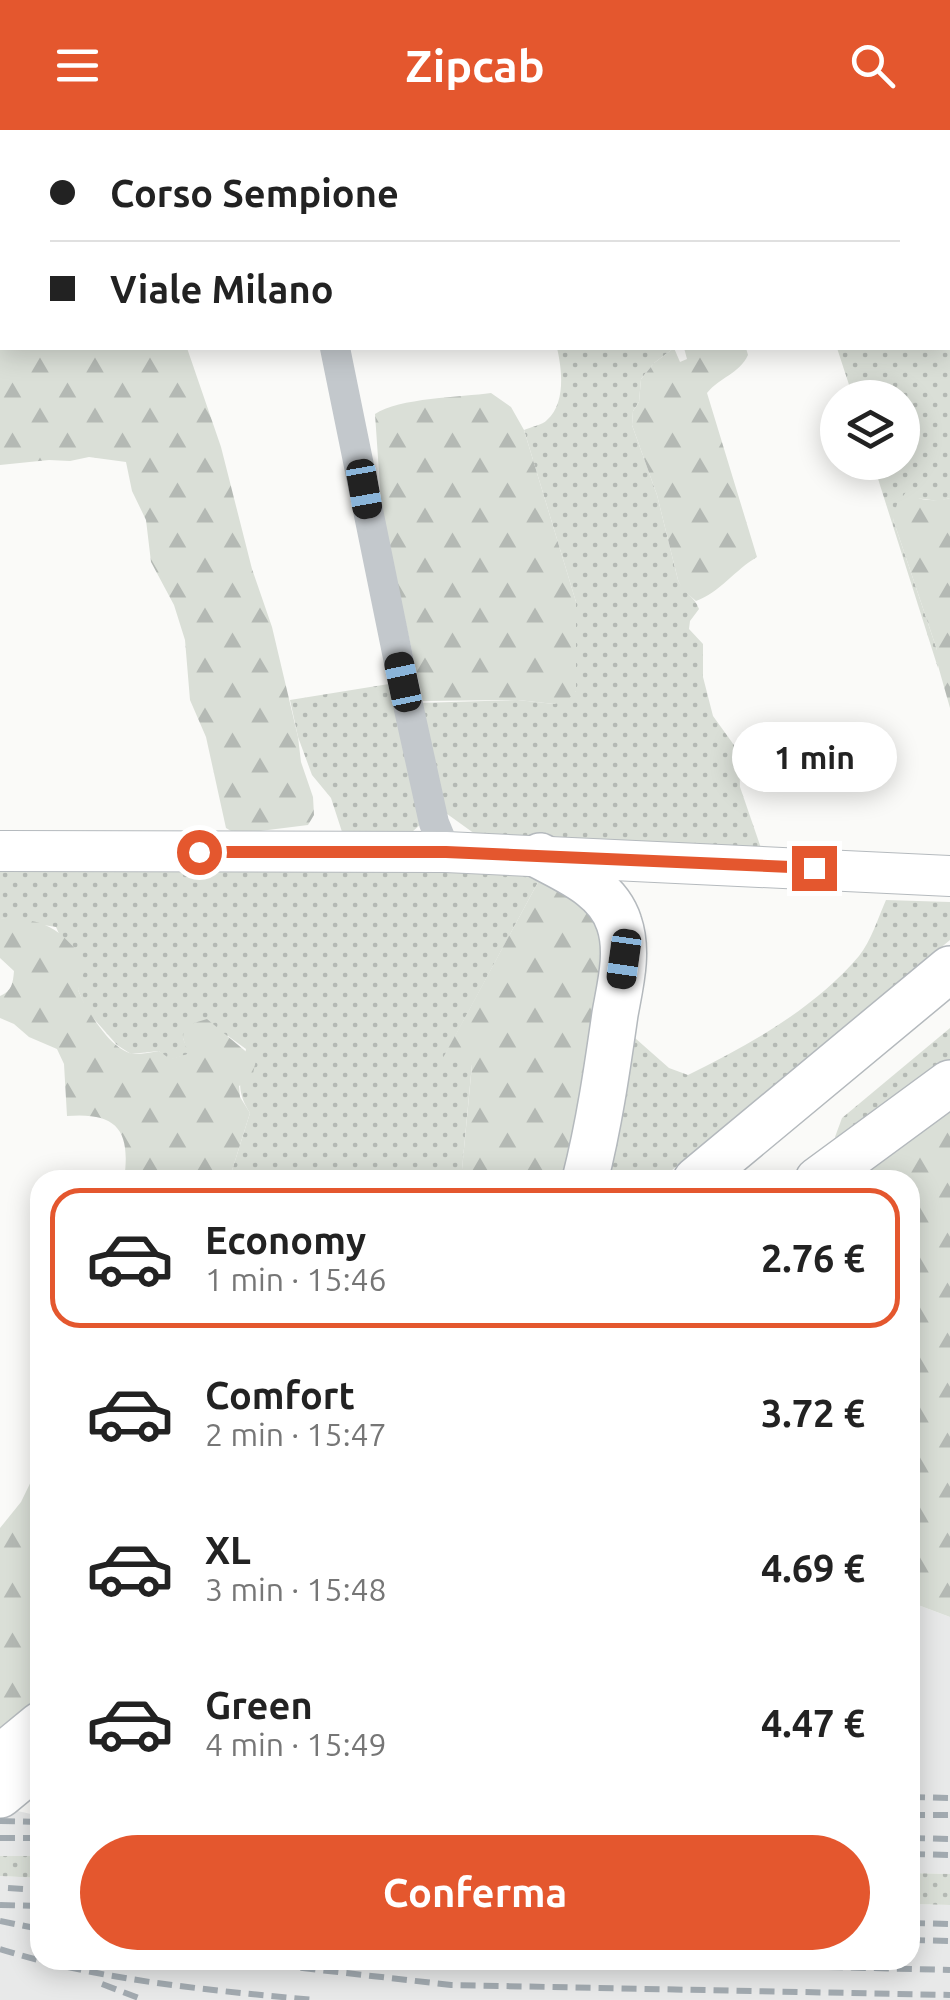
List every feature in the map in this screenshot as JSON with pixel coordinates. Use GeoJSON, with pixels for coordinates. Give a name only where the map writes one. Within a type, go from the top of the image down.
{"type":"FeatureCollection","features":[{"type":"Feature","properties":{"kind":"highway"},"geometry":{"type":"LineString","coordinates":[[540,856],[577,875],[603,895],[619,923],[624,959],[588,1170]]}},
{"type":"Feature","properties":{"kind":"highway"},"geometry":{"type":"LineString","coordinates":[[708,1170],[950,970]]}},
{"type":"Feature","properties":{"kind":"highway"},"geometry":{"type":"LineString","coordinates":[[753,1170],[950,1006]]}},
{"type":"Feature","properties":{"kind":"highway"},"geometry":{"type":"LineString","coordinates":[[832,1170],[950,1083]]}},
{"type":"Feature","properties":{"kind":"highway"},"geometry":{"type":"LineString","coordinates":[[0,1758],[30,1733]]}},
{"type":"Feature","properties":{"kind":"highway"},"geometry":{"type":"LineString","coordinates":[[0,1795],[30,1770]]}},
{"type":"Feature","properties":{"kind":"main road"},"geometry":{"type":"LineString","coordinates":[[0,851],[446,852],[950,876]]}},
{"type":"Feature","properties":{"kind":"street"},"geometry":{"type":"LineString","coordinates":[[335,350],[434,823],[446,852]]}},
{"type":"Feature","properties":{"kind":"shaded area"},"geometry":{"type":"Polygon","coordinates":[[[920,1606],[950,1617],[950,1874],[920,1873],[920,1606]]]}},
{"type":"Feature","properties":{"kind":"shaded area"},"geometry":{"type":"Polygon","coordinates":[[[13,1810],[30,1814],[30,1856],[0,1856],[0,1821],[13,1810]]]}},
{"type":"Feature","properties":{"kind":"shaded area"},"geometry":{"type":"Polygon","coordinates":[[[0,1876],[30,1878],[30,1970],[920,1970],[920,1904],[950,1905],[950,2000],[0,2000],[0,1876]]]}},
{"type":"Feature","properties":{"kind":"green space"},"geometry":{"type":"Polygon","coordinates":[[[0,350],[188,350],[221,447],[252,569],[272,627],[301,762],[313,797],[314,815],[308,825],[236,834],[226,828],[206,737],[190,700],[185,640],[174,605],[151,562],[146,520],[132,491],[126,462],[89,457],[0,465],[0,350]]]}},
{"type":"Feature","properties":{"kind":"green space"},"geometry":{"type":"Polygon","coordinates":[[[557,350],[671,350],[641,379],[632,425],[657,495],[678,580],[699,609],[689,629],[703,644],[703,677],[713,716],[739,752],[740,787],[762,851],[475,834],[443,811],[418,703],[518,700],[554,704],[576,691],[576,602],[524,430],[545,422],[553,413],[560,395],[557,350]]]}},
{"type":"Feature","properties":{"kind":"green space"},"geometry":{"type":"Polygon","coordinates":[[[671,350],[680,362],[687,359],[685,350],[747,350],[748,355],[740,367],[707,393],[757,557],[696,601],[678,580],[657,495],[632,425],[641,379],[671,350]]]}},
{"type":"Feature","properties":{"kind":"green space"},"geometry":{"type":"Polygon","coordinates":[[[838,350],[950,350],[950,498],[915,498],[893,519],[937,650],[938,668],[878,480],[920,480],[920,380],[847,380],[838,350]]]}},
{"type":"Feature","properties":{"kind":"green space"},"geometry":{"type":"Polygon","coordinates":[[[491,393],[511,407],[524,430],[576,602],[576,691],[566,702],[423,701],[382,516],[375,414],[414,401],[491,393]]]}},
{"type":"Feature","properties":{"kind":"green space"},"geometry":{"type":"Polygon","coordinates":[[[906,492],[927,500],[950,498],[950,708],[937,650],[893,519],[906,492]]]}},
{"type":"Feature","properties":{"kind":"green space"},"geometry":{"type":"Polygon","coordinates":[[[395,683],[421,824],[412,832],[344,838],[331,798],[312,775],[290,700],[395,683]]]}},
{"type":"Feature","properties":{"kind":"green space"},"geometry":{"type":"Polygon","coordinates":[[[0,863],[543,873],[444,1057],[472,1064],[462,1170],[232,1170],[250,1113],[240,1089],[246,1049],[228,1036],[183,1038],[189,1054],[169,1060],[159,1051],[131,1054],[117,1045],[87,1011],[78,990],[79,979],[56,927],[0,918],[0,863]]]}},
{"type":"Feature","properties":{"kind":"green space"},"geometry":{"type":"Polygon","coordinates":[[[543,873],[552,875],[612,936],[579,1170],[462,1170],[472,1065],[443,1058],[543,873]]]}},
{"type":"Feature","properties":{"kind":"green space"},"geometry":{"type":"Polygon","coordinates":[[[886,900],[950,902],[950,940],[672,1170],[600,1170],[635,1038],[669,1068],[688,1075],[801,1009],[841,975],[871,936],[886,900]]]}},
{"type":"Feature","properties":{"kind":"green space"},"geometry":{"type":"Polygon","coordinates":[[[0,918],[41,923],[59,933],[87,963],[78,990],[101,1029],[126,1052],[159,1051],[170,1059],[188,1054],[184,1026],[207,1019],[256,1060],[252,1078],[239,1086],[240,1097],[250,1113],[232,1170],[125,1170],[125,1149],[117,1128],[98,1117],[67,1116],[64,1064],[57,1049],[0,1018],[0,996],[11,986],[14,971],[0,958],[0,918]]]}},
{"type":"Feature","properties":{"kind":"green space"},"geometry":{"type":"Polygon","coordinates":[[[950,1028],[950,1065],[842,1145],[835,1137],[842,1118],[950,1028]]]}},
{"type":"Feature","properties":{"kind":"green space"},"geometry":{"type":"Polygon","coordinates":[[[950,1103],[950,1617],[920,1606],[920,1170],[860,1170],[950,1103]]]}},
{"type":"Feature","properties":{"kind":"green space"},"geometry":{"type":"Polygon","coordinates":[[[30,1484],[30,1708],[0,1733],[0,1528],[30,1484]]]}},
{"type":"Feature","properties":{"kind":"green space"},"geometry":{"type":"Polygon","coordinates":[[[0,1856],[30,1856],[30,1878],[0,1876],[0,1856]]]}},
{"type":"Feature","properties":{"kind":"green space"},"geometry":{"type":"Polygon","coordinates":[[[920,1873],[950,1874],[950,1905],[920,1904],[920,1873]]]}},
{"type":"Feature","properties":{"kind":"railway"},"geometry":{"type":"LineString","coordinates":[[920,1797],[950,1798]]}},
{"type":"Feature","properties":{"kind":"railway"},"geometry":{"type":"LineString","coordinates":[[920,1815],[950,1815]]}},
{"type":"Feature","properties":{"kind":"railway"},"geometry":{"type":"LineString","coordinates":[[0,1821],[30,1822]]}},
{"type":"Feature","properties":{"kind":"railway"},"geometry":{"type":"LineString","coordinates":[[0,1838],[30,1838]]}},
{"type":"Feature","properties":{"kind":"railway"},"geometry":{"type":"LineString","coordinates":[[920,1838],[950,1839]]}},
{"type":"Feature","properties":{"kind":"railway"},"geometry":{"type":"LineString","coordinates":[[920,1854],[950,1855]]}},
{"type":"Feature","properties":{"kind":"railway"},"geometry":{"type":"LineString","coordinates":[[8,1888],[30,1889]]}},
{"type":"Feature","properties":{"kind":"railway"},"geometry":{"type":"LineString","coordinates":[[0,1905],[30,1906]]}},
{"type":"Feature","properties":{"kind":"railway"},"geometry":{"type":"LineString","coordinates":[[0,1921],[30,1927]]}},
{"type":"Feature","properties":{"kind":"railway"},"geometry":{"type":"LineString","coordinates":[[920,1923],[950,1924]]}},
{"type":"Feature","properties":{"kind":"railway"},"geometry":{"type":"LineString","coordinates":[[920,1940],[950,1941]]}},
{"type":"Feature","properties":{"kind":"railway"},"geometry":{"type":"LineString","coordinates":[[0,1949],[30,1958]]}},
{"type":"Feature","properties":{"kind":"railway"},"geometry":{"type":"LineString","coordinates":[[920,1969],[950,1970]]}},
{"type":"Feature","properties":{"kind":"railway"},"geometry":{"type":"LineString","coordinates":[[82,1970],[195,1988],[314,2000]]}},
{"type":"Feature","properties":{"kind":"railway"},"geometry":{"type":"LineString","coordinates":[[320,1970],[451,1985],[950,1995]]}},
{"type":"Feature","properties":{"kind":"railway"},"geometry":{"type":"LineString","coordinates":[[102,1984],[144,2000]]}},
{"type":"Feature","properties":{"kind":"route"},"geometry":{"type":"LineString","coordinates":[[199,852],[446,852],[814,868]]}}]}
